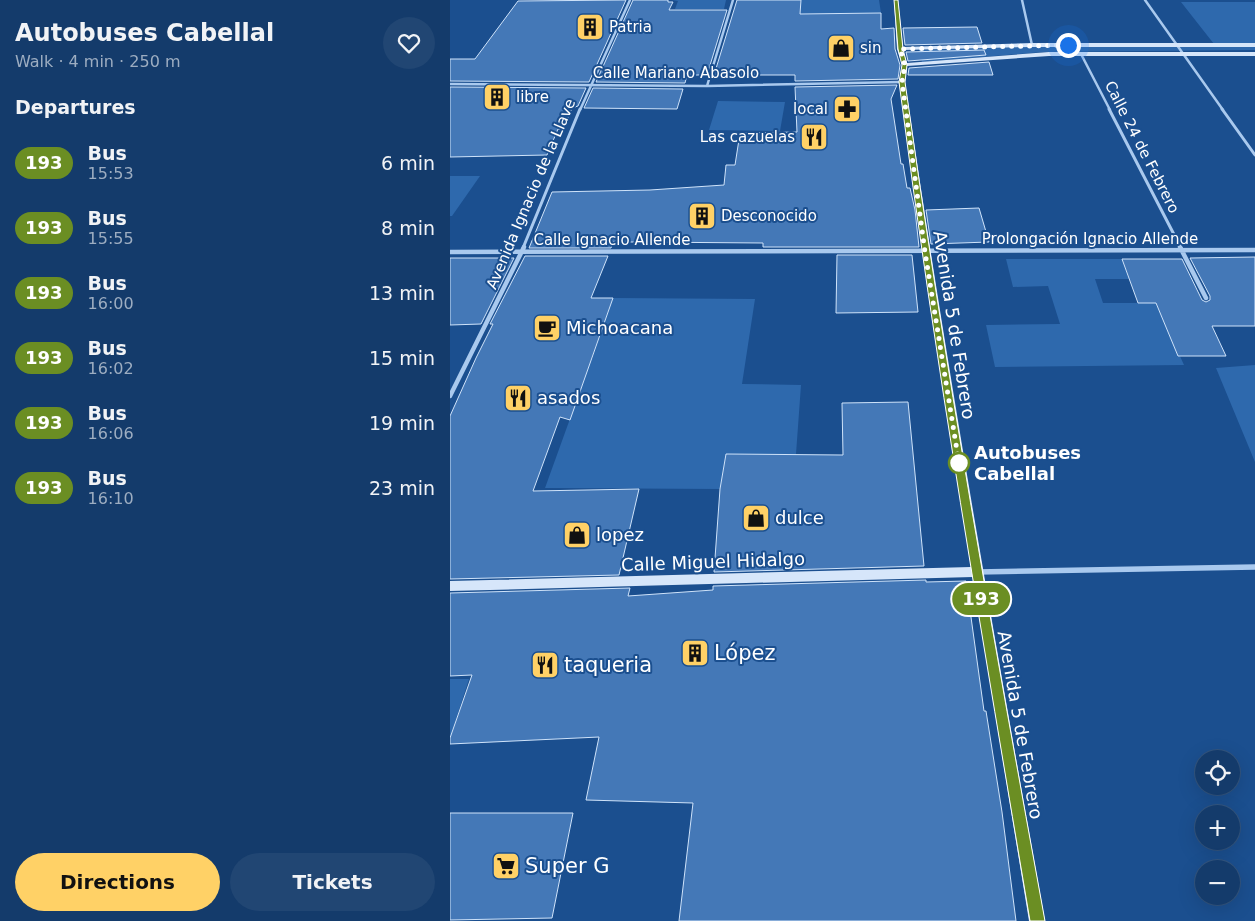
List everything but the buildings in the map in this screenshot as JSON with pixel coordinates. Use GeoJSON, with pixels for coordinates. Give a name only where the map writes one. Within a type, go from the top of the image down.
{"type":"FeatureCollection","features":[{"type":"Feature","properties":{"kind":"street","name":"Avenida Ignacio de la Llave"},"geometry":{"type":"LineString","coordinates":[[450,396],[522,251],[590,85],[630,0]]}},
{"type":"Feature","properties":{"kind":"street"},"geometry":{"type":"LineString","coordinates":[[707,86],[733,0]]}},
{"type":"Feature","properties":{"kind":"street","name":"Avenida 5 de Febrero"},"geometry":{"type":"LineString","coordinates":[[896,0],[900,49],[905,65],[902,82],[925,252],[976,572],[1038,921]]}},
{"type":"Feature","properties":{"kind":"street"},"geometry":{"type":"LineString","coordinates":[[1022,0],[1032,45]]}},
{"type":"Feature","properties":{"kind":"street"},"geometry":{"type":"LineString","coordinates":[[1146,0],[1255,155]]}},
{"type":"Feature","properties":{"kind":"street"},"geometry":{"type":"LineString","coordinates":[[900,49],[1032,45],[1255,45]]}},
{"type":"Feature","properties":{"kind":"street"},"geometry":{"type":"LineString","coordinates":[[905,65],[1049,54],[1255,54]]}},
{"type":"Feature","properties":{"kind":"street","name":"Calle 24 de Febrero"},"geometry":{"type":"LineString","coordinates":[[1081,54],[1206,298]]}},
{"type":"Feature","properties":{"kind":"street","name":"Calle Mariano Abasolo"},"geometry":{"type":"LineString","coordinates":[[450,84],[707,86],[902,82]]}},
{"type":"Feature","properties":{"kind":"street","name":"Prolongación Ignacio Allende"},"geometry":{"type":"LineString","coordinates":[[925,252],[1255,250]]}},
{"type":"Feature","properties":{"kind":"street","name":"Calle Ignacio Allende"},"geometry":{"type":"LineString","coordinates":[[450,252],[925,252]]}},
{"type":"Feature","properties":{"kind":"street"},"geometry":{"type":"LineString","coordinates":[[976,572],[1255,567]]}},
{"type":"Feature","properties":{"kind":"street","name":"Calle Miguel Hidalgo"},"geometry":{"type":"LineString","coordinates":[[450,586],[976,572]]}},
{"type":"Feature","properties":{"kind":"shaded area"},"geometry":{"type":"Polygon","coordinates":[[[672,0],[726,0],[724,9],[675,9],[678,1],[672,0]]]}},
{"type":"Feature","properties":{"kind":"shaded area"},"geometry":{"type":"Polygon","coordinates":[[[801,0],[879,0],[881,13],[800,14],[801,0]]]}},
{"type":"Feature","properties":{"kind":"shaded area"},"geometry":{"type":"Polygon","coordinates":[[[1181,2],[1255,2],[1255,44],[1214,44],[1181,2]]]}},
{"type":"Feature","properties":{"kind":"shaded area"},"geometry":{"type":"Polygon","coordinates":[[[1023,47],[1255,47],[1255,50],[1043,52],[922,62],[919,50],[1023,47]]]}},
{"type":"Feature","properties":{"kind":"shaded area"},"geometry":{"type":"Polygon","coordinates":[[[718,101],[785,102],[780,131],[709,130],[718,101]]]}},
{"type":"Feature","properties":{"kind":"shaded area"},"geometry":{"type":"Polygon","coordinates":[[[450,176],[480,176],[452,216],[450,216],[450,176]]]}},
{"type":"Feature","properties":{"kind":"shaded area"},"geometry":{"type":"Polygon","coordinates":[[[1006,259],[1122,259],[1129,279],[1095,279],[1103,303],[1156,303],[1184,365],[995,367],[986,325],[1060,324],[1048,286],[1013,287],[1006,259]]]}},
{"type":"Feature","properties":{"kind":"shaded area"},"geometry":{"type":"Polygon","coordinates":[[[613,298],[755,299],[742,384],[801,385],[796,454],[726,454],[720,489],[545,488],[584,380],[553,358],[592,359],[613,298]]]}},
{"type":"Feature","properties":{"kind":"shaded area"},"geometry":{"type":"Polygon","coordinates":[[[1255,365],[1255,462],[1216,368],[1255,365]]]}},
{"type":"Feature","properties":{"kind":"shaded area"},"geometry":{"type":"Polygon","coordinates":[[[450,679],[469,679],[450,738],[450,679]]]}},
{"type":"Feature","properties":{"kind":"bus line","name":"193"},"geometry":{"type":"LineString","coordinates":[[896,0],[900,49],[905,65],[902,82],[925,252],[976,572],[1038,921]]}},
{"type":"Feature","properties":{"kind":"place","name":"Patria"},"geometry":{"type":"Point","coordinates":[590,27]}},
{"type":"Feature","properties":{"kind":"place","name":"sin"},"geometry":{"type":"Point","coordinates":[841,48]}},
{"type":"Feature","properties":{"kind":"place","name":"libre"},"geometry":{"type":"Point","coordinates":[497,97]}},
{"type":"Feature","properties":{"kind":"place","name":"local"},"geometry":{"type":"Point","coordinates":[847,109]}},
{"type":"Feature","properties":{"kind":"place","name":"Las cazuelas"},"geometry":{"type":"Point","coordinates":[814,137]}},
{"type":"Feature","properties":{"kind":"place","name":"Desconocido"},"geometry":{"type":"Point","coordinates":[702,216]}},
{"type":"Feature","properties":{"kind":"place","name":"Michoacana"},"geometry":{"type":"Point","coordinates":[547,328]}},
{"type":"Feature","properties":{"kind":"place","name":"asados"},"geometry":{"type":"Point","coordinates":[518,398]}},
{"type":"Feature","properties":{"kind":"place","name":"Autobuses Cabellal"},"geometry":{"type":"Point","coordinates":[959,463]}},
{"type":"Feature","properties":{"kind":"place","name":"dulce"},"geometry":{"type":"Point","coordinates":[756,518]}},
{"type":"Feature","properties":{"kind":"place","name":"lopez"},"geometry":{"type":"Point","coordinates":[577,535]}},
{"type":"Feature","properties":{"kind":"place","name":"López"},"geometry":{"type":"Point","coordinates":[695,653]}},
{"type":"Feature","properties":{"kind":"place","name":"taqueria"},"geometry":{"type":"Point","coordinates":[545,665]}},
{"type":"Feature","properties":{"kind":"place","name":"Super G"},"geometry":{"type":"Point","coordinates":[506,866]}},
{"type":"Feature","properties":{"kind":"route"},"geometry":{"type":"LineString","coordinates":[[959,463],[925,252],[902,82],[905,65],[900,49],[1068,45]]}}]}
